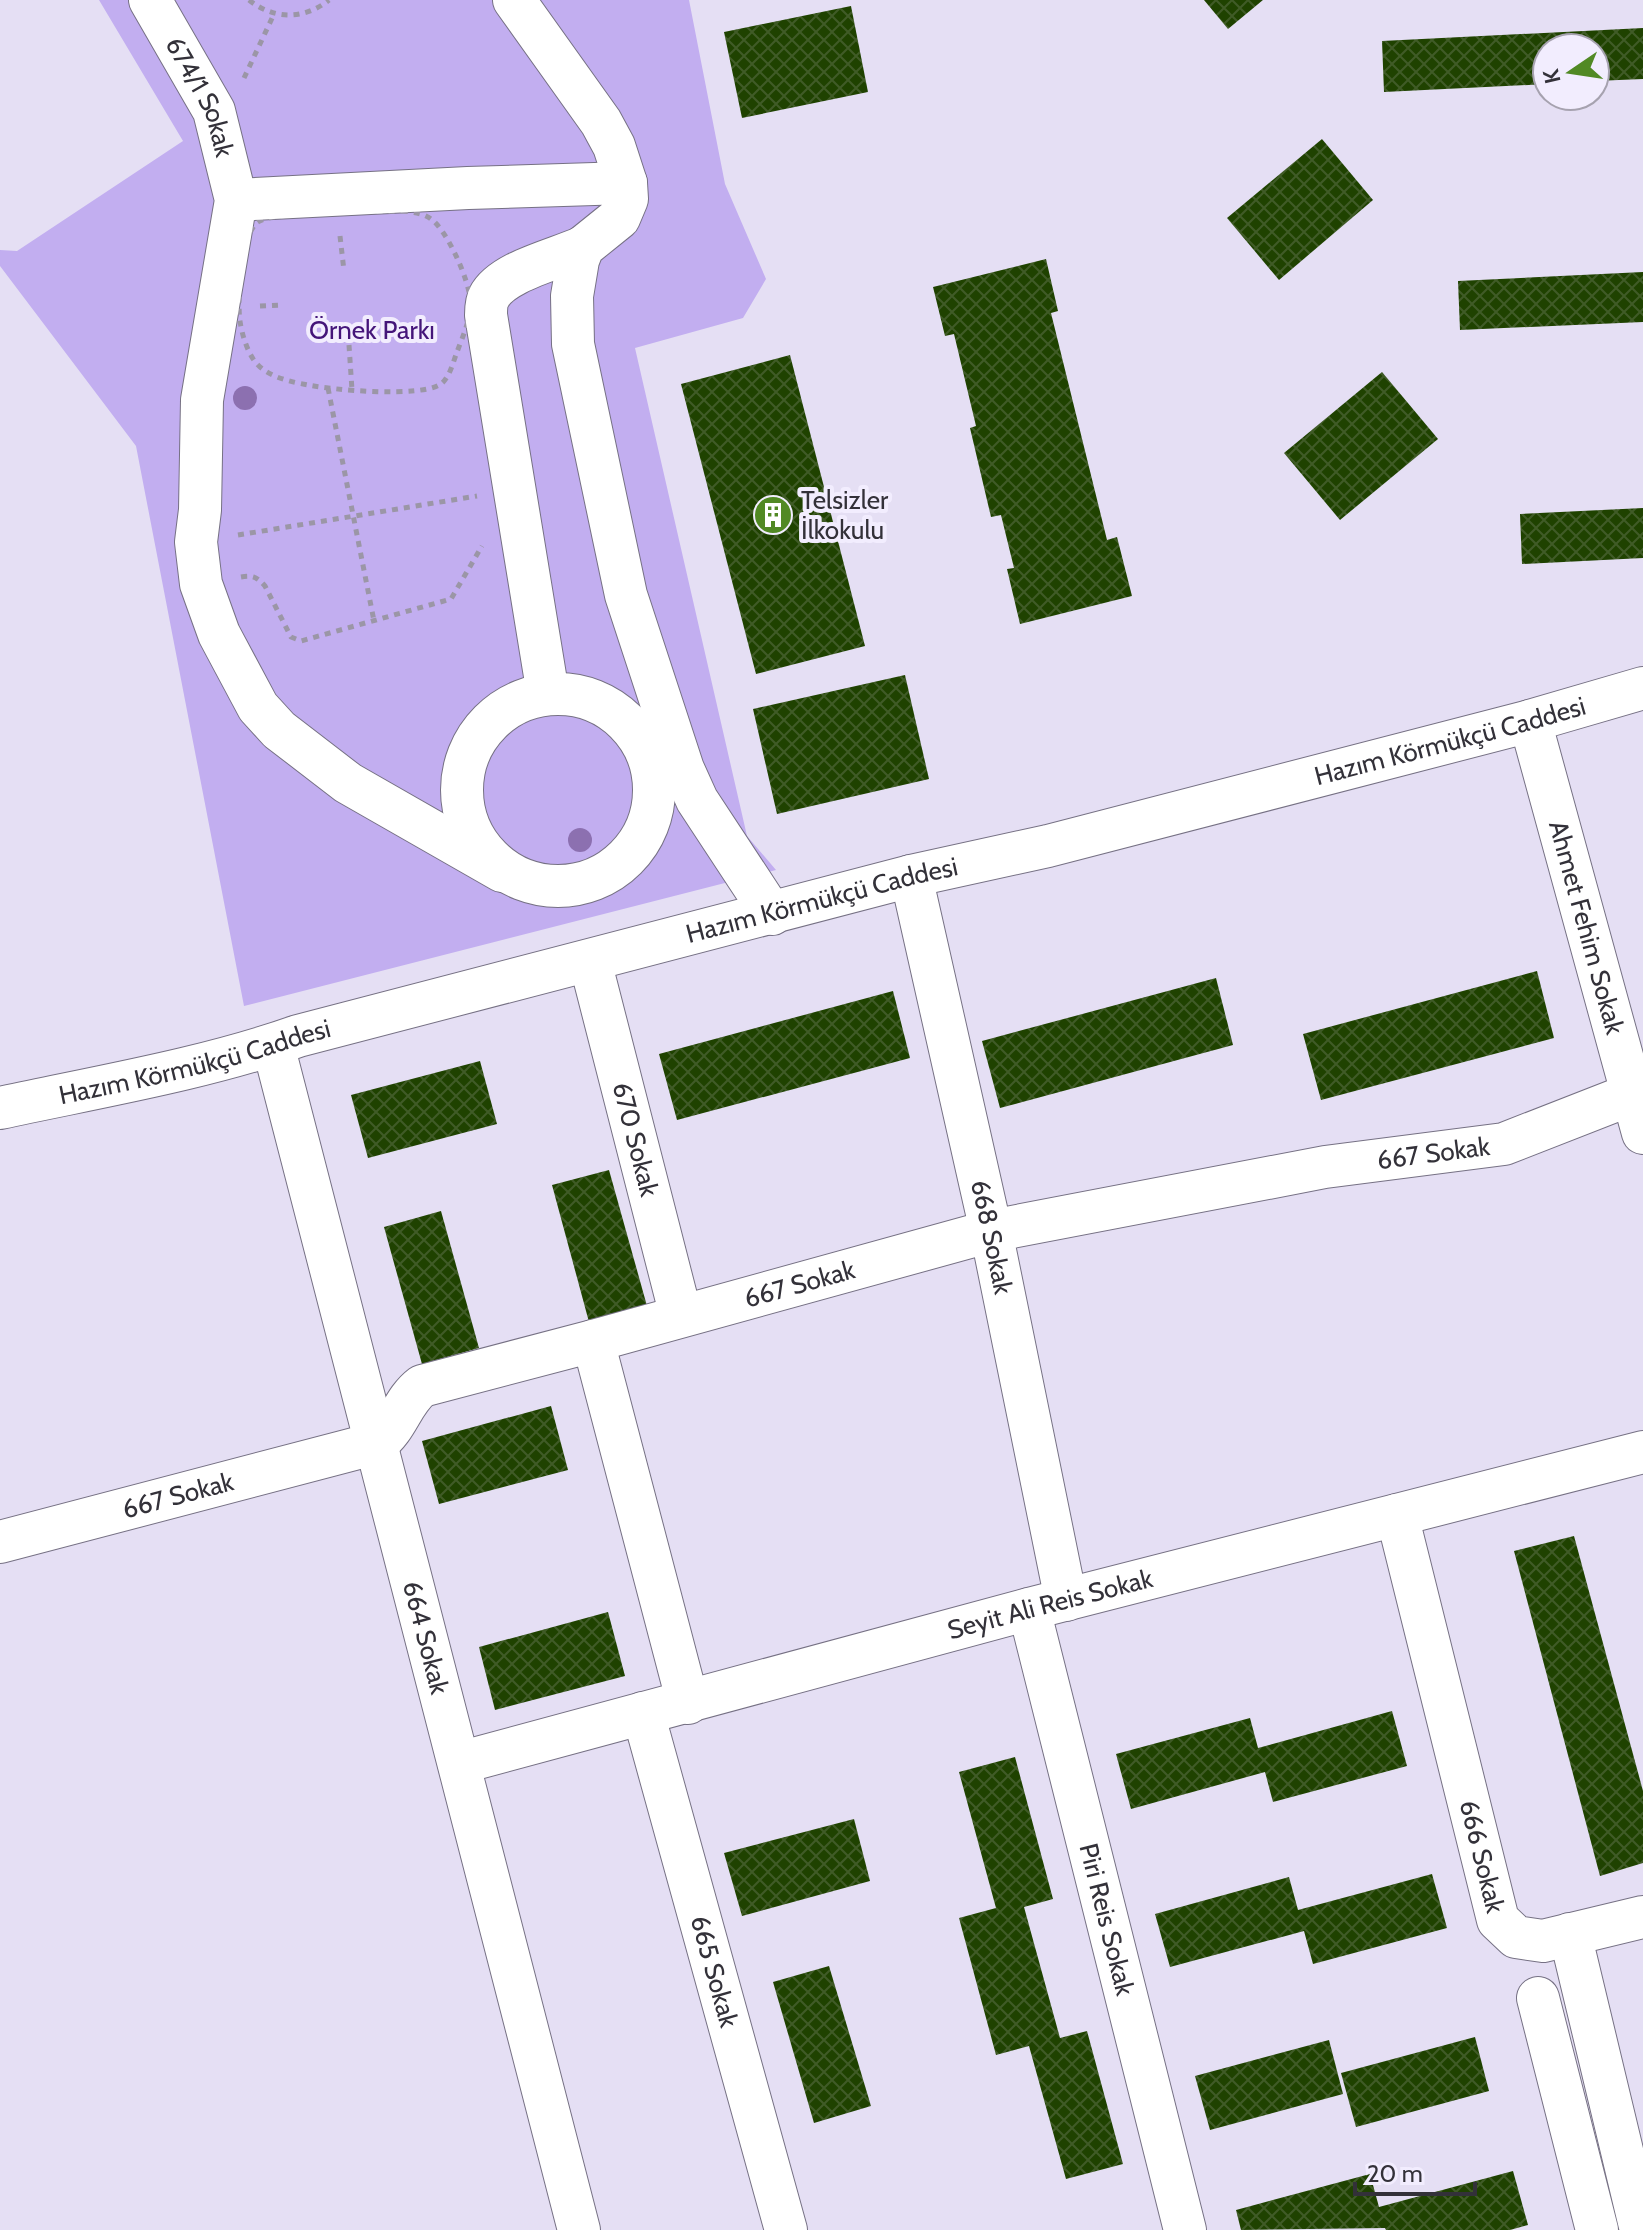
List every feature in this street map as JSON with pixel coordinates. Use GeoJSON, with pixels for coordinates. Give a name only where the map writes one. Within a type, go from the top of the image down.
{"type":"FeatureCollection","features":[{"type":"Feature","properties":{"kind":"street","name":"674/1 Sokak"},"geometry":{"type":"LineString","coordinates":[[150,0],[214,111],[236,200]]}},
{"type":"Feature","properties":{"kind":"street"},"geometry":{"type":"LineString","coordinates":[[514,0],[601,122],[614,146],[626,183],[627,199],[619,218],[583,247],[499,283],[489,297],[486,315],[548,694]]}},
{"type":"Feature","properties":{"kind":"street"},"geometry":{"type":"LineString","coordinates":[[502,871],[478,844],[467,821],[462,791],[466,760],[480,733],[501,712],[528,698],[548,694],[574,695],[602,704],[627,722],[644,747],[653,777],[653,804],[647,826],[636,846],[621,863],[591,881],[568,886],[546,886],[502,871],[348,783],[279,730],[258,707],[219,634],[201,584],[196,542],[200,510],[202,400],[236,200],[626,183]]}},
{"type":"Feature","properties":{"kind":"street"},"geometry":{"type":"LineString","coordinates":[[583,247],[572,296],[573,344],[626,595],[689,784],[772,914]]}},
{"type":"Feature","properties":{"kind":"street","name":"Hazım Körmükçü Caddesi"},"geometry":{"type":"LineString","coordinates":[[0,1108],[273,1045],[911,876],[1048,846],[1530,721],[1643,688]]}},
{"type":"Feature","properties":{"kind":"street","name":"Ahmet Fehim Sokak"},"geometry":{"type":"LineString","coordinates":[[1530,721],[1643,1133]]}},
{"type":"Feature","properties":{"kind":"street"},"geometry":{"type":"LineString","coordinates":[[647,826],[689,784]]}},
{"type":"Feature","properties":{"kind":"street","name":"668 Sokak"},"geometry":{"type":"LineString","coordinates":[[911,876],[991,1231],[1048,1604]]}},
{"type":"Feature","properties":{"kind":"street","name":"670 Sokak"},"geometry":{"type":"LineString","coordinates":[[590,961],[681,1316]]}},
{"type":"Feature","properties":{"kind":"street","name":"664 Sokak"},"geometry":{"type":"LineString","coordinates":[[273,1045],[579,2230]]}},
{"type":"Feature","properties":{"kind":"street","name":"667 Sokak"},"geometry":{"type":"LineString","coordinates":[[0,1542],[377,1443],[388,1435],[408,1401],[422,1386],[991,1231],[1325,1167],[1504,1144],[1632,1094]]}},
{"type":"Feature","properties":{"kind":"street"},"geometry":{"type":"LineString","coordinates":[[593,1341],[688,1703]]}},
{"type":"Feature","properties":{"kind":"street","name":"Seyit Ali Reis Sokak"},"geometry":{"type":"LineString","coordinates":[[459,1763],[1048,1604],[1643,1452]]}},
{"type":"Feature","properties":{"kind":"street","name":"666 Sokak"},"geometry":{"type":"LineString","coordinates":[[1397,1515],[1498,1920],[1516,1937],[1543,1941],[1643,1917]]}},
{"type":"Feature","properties":{"kind":"street","name":"Piri Reis Sokak"},"geometry":{"type":"LineString","coordinates":[[1048,1604],[1185,2230]]}},
{"type":"Feature","properties":{"kind":"street","name":"665 Sokak"},"geometry":{"type":"LineString","coordinates":[[643,1713],[786,2230]]}},
{"type":"Feature","properties":{"kind":"street"},"geometry":{"type":"LineString","coordinates":[[1570,1934],[1641,2230]]}},
{"type":"Feature","properties":{"kind":"street"},"geometry":{"type":"LineString","coordinates":[[1538,1998],[1597,2230]]}},
{"type":"Feature","properties":{"kind":"path"},"geometry":{"type":"LineString","coordinates":[[249,0],[274,14],[299,15],[311,12],[329,0]]}},
{"type":"Feature","properties":{"kind":"path"},"geometry":{"type":"LineString","coordinates":[[220,132],[274,14]]}},
{"type":"Feature","properties":{"kind":"path"},"geometry":{"type":"LineString","coordinates":[[402,211],[421,214],[438,225],[445,235],[471,302],[448,375],[441,383],[431,387],[352,390],[279,377],[267,372],[253,358],[243,332],[239,307],[246,239],[258,222],[300,214],[402,211]]}},
{"type":"Feature","properties":{"kind":"path"},"geometry":{"type":"LineString","coordinates":[[339,228],[344,271]]}},
{"type":"Feature","properties":{"kind":"path"},"geometry":{"type":"LineString","coordinates":[[349,345],[352,390]]}},
{"type":"Feature","properties":{"kind":"path"},"geometry":{"type":"LineString","coordinates":[[328,388],[374,621]]}},
{"type":"Feature","properties":{"kind":"path"},"geometry":{"type":"LineString","coordinates":[[196,542],[513,490]]}},
{"type":"Feature","properties":{"kind":"path"},"geometry":{"type":"LineString","coordinates":[[201,584],[252,575],[265,586],[291,637],[301,641],[451,599],[513,490]]}},
{"type":"Feature","properties":{"kind":"green space","name":"Örnek Parkı"},"geometry":{"type":"Polygon","coordinates":[[[99,0],[689,0],[725,184],[766,279],[743,318],[635,348],[747,836],[776,870],[244,1006],[136,446],[0,266],[0,250],[17,251],[183,141],[99,0]]]}},
{"type":"Feature","properties":{"kind":"building"},"geometry":{"type":"Polygon","coordinates":[[[1204,0],[1263,0],[1228,29],[1204,0]]]}},
{"type":"Feature","properties":{"kind":"building"},"geometry":{"type":"Polygon","coordinates":[[[851,6],[868,92],[742,118],[724,32],[851,6]]]}},
{"type":"Feature","properties":{"kind":"building"},"geometry":{"type":"Polygon","coordinates":[[[1643,28],[1643,79],[1611,80],[1611,32],[1563,32],[1643,28]]]}},
{"type":"Feature","properties":{"kind":"building"},"geometry":{"type":"Polygon","coordinates":[[[1531,34],[1531,85],[1384,92],[1382,41],[1531,34]]]}},
{"type":"Feature","properties":{"kind":"building"},"geometry":{"type":"Polygon","coordinates":[[[1322,139],[1373,200],[1279,280],[1227,218],[1322,139]]]}},
{"type":"Feature","properties":{"kind":"building"},"geometry":{"type":"Polygon","coordinates":[[[1046,259],[1058,311],[1051,313],[1107,540],[1117,537],[1132,596],[1020,624],[1007,569],[1014,568],[1001,515],[991,517],[970,428],[976,426],[954,334],[945,336],[933,287],[1046,259]]]}},
{"type":"Feature","properties":{"kind":"building"},"geometry":{"type":"Polygon","coordinates":[[[1643,272],[1643,322],[1460,330],[1458,281],[1643,272]]]}},
{"type":"Feature","properties":{"kind":"building","name":"Telsizler İlkokulu"},"geometry":{"type":"Polygon","coordinates":[[[790,355],[865,646],[756,674],[681,384],[790,355]]]}},
{"type":"Feature","properties":{"kind":"building"},"geometry":{"type":"Polygon","coordinates":[[[1382,372],[1438,439],[1340,520],[1284,453],[1382,372]]]}},
{"type":"Feature","properties":{"kind":"building"},"geometry":{"type":"Polygon","coordinates":[[[1643,508],[1643,558],[1522,564],[1520,514],[1643,508]]]}},
{"type":"Feature","properties":{"kind":"building"},"geometry":{"type":"Polygon","coordinates":[[[905,675],[929,779],[777,814],[753,709],[905,675]]]}},
{"type":"Feature","properties":{"kind":"building"},"geometry":{"type":"Polygon","coordinates":[[[1537,971],[1554,1038],[1321,1100],[1303,1034],[1537,971]]]}},
{"type":"Feature","properties":{"kind":"building"},"geometry":{"type":"Polygon","coordinates":[[[1216,978],[1233,1045],[1000,1108],[982,1041],[1216,978]]]}},
{"type":"Feature","properties":{"kind":"building"},"geometry":{"type":"Polygon","coordinates":[[[893,991],[910,1058],[677,1120],[659,1054],[893,991]]]}},
{"type":"Feature","properties":{"kind":"building"},"geometry":{"type":"Polygon","coordinates":[[[480,1061],[497,1124],[368,1158],[351,1095],[480,1061]]]}},
{"type":"Feature","properties":{"kind":"building"},"geometry":{"type":"Polygon","coordinates":[[[609,1170],[647,1306],[589,1322],[552,1185],[609,1170]]]}},
{"type":"Feature","properties":{"kind":"building"},"geometry":{"type":"Polygon","coordinates":[[[441,1211],[479,1348],[422,1364],[384,1227],[441,1211]]]}},
{"type":"Feature","properties":{"kind":"building"},"geometry":{"type":"Polygon","coordinates":[[[551,1406],[568,1470],[439,1504],[422,1441],[551,1406]]]}},
{"type":"Feature","properties":{"kind":"building"},"geometry":{"type":"Polygon","coordinates":[[[1574,1536],[1643,1791],[1643,1863],[1600,1876],[1514,1551],[1574,1536]]]}},
{"type":"Feature","properties":{"kind":"building"},"geometry":{"type":"Polygon","coordinates":[[[608,1612],[625,1676],[495,1710],[479,1647],[608,1612]]]}},
{"type":"Feature","properties":{"kind":"building"},"geometry":{"type":"Polygon","coordinates":[[[1392,1711],[1407,1766],[1273,1802],[1265,1772],[1131,1809],[1116,1754],[1250,1718],[1258,1748],[1392,1711]]]}},
{"type":"Feature","properties":{"kind":"building"},"geometry":{"type":"Polygon","coordinates":[[[1015,1757],[1053,1899],[1024,1907],[1060,2038],[1087,2031],[1123,2164],[1066,2179],[1029,2046],[996,2055],[959,1918],[996,1908],[959,1772],[1015,1757]]]}},
{"type":"Feature","properties":{"kind":"building"},"geometry":{"type":"Polygon","coordinates":[[[854,1819],[870,1881],[742,1916],[724,1853],[854,1819]]]}},
{"type":"Feature","properties":{"kind":"building"},"geometry":{"type":"Polygon","coordinates":[[[1432,1874],[1447,1928],[1313,1964],[1304,1931],[1170,1967],[1155,1914],[1289,1877],[1298,1910],[1432,1874]]]}},
{"type":"Feature","properties":{"kind":"building"},"geometry":{"type":"Polygon","coordinates":[[[829,1966],[871,2106],[814,2123],[773,1982],[829,1966]]]}},
{"type":"Feature","properties":{"kind":"building"},"geometry":{"type":"Polygon","coordinates":[[[1475,2037],[1489,2091],[1356,2127],[1341,2073],[1475,2037]]]}},
{"type":"Feature","properties":{"kind":"building"},"geometry":{"type":"Polygon","coordinates":[[[1329,2040],[1343,2094],[1210,2130],[1195,2076],[1329,2040]]]}},
{"type":"Feature","properties":{"kind":"building"},"geometry":{"type":"Polygon","coordinates":[[[1513,2171],[1528,2225],[1510,2230],[1241,2230],[1236,2210],[1370,2174],[1379,2207],[1513,2171]]]}},
{"type":"Feature","properties":{"kind":"place","name":"Telsizler İlkokulu"},"geometry":{"type":"Point","coordinates":[773,515]}}]}
